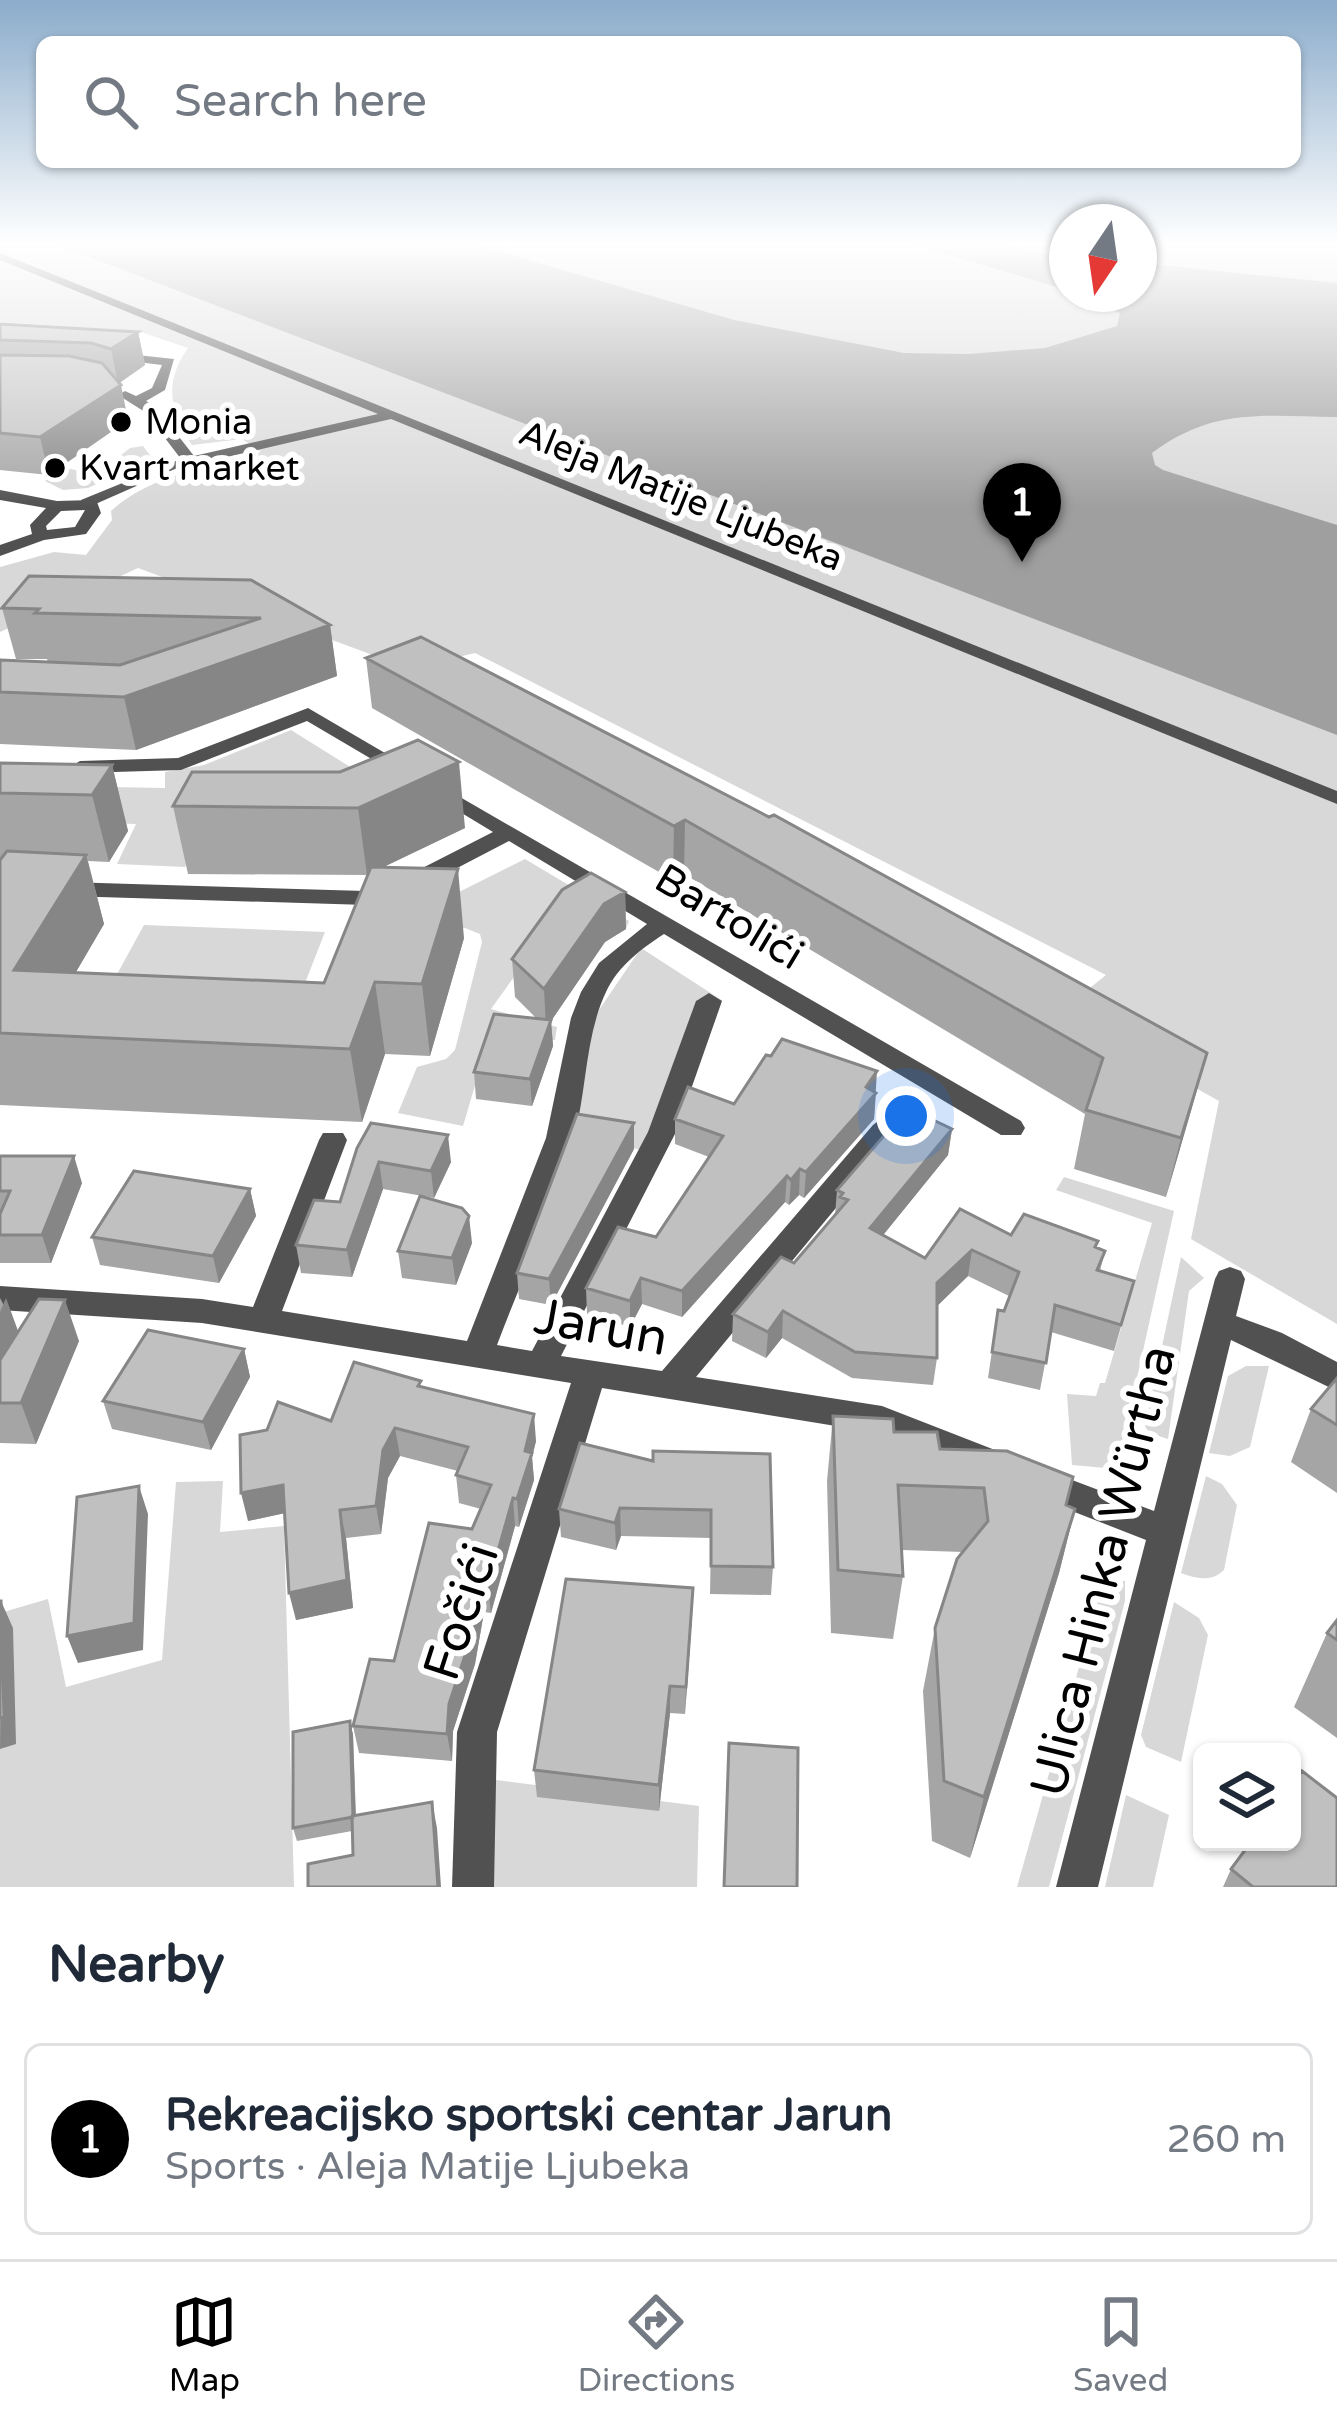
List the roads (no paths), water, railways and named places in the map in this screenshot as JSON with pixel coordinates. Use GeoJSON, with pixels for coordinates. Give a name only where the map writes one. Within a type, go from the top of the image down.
{"type":"FeatureCollection","features":[{"type":"Feature","properties":{"kind":"street","name":"Aleja Matije Ljubeka"},"geometry":{"type":"LineString","coordinates":[[186,331],[1337,798]]}},
{"type":"Feature","properties":{"kind":"street"},"geometry":{"type":"LineString","coordinates":[[93,353],[168,359],[158,390],[139,400]]}},
{"type":"Feature","properties":{"kind":"street"},"geometry":{"type":"LineString","coordinates":[[100,389],[139,400],[189,460]]}},
{"type":"Feature","properties":{"kind":"street"},"geometry":{"type":"LineString","coordinates":[[0,495],[57,506],[86,503],[189,460],[393,415]]}},
{"type":"Feature","properties":{"kind":"street"},"geometry":{"type":"LineString","coordinates":[[0,551],[41,536],[80,531],[93,513],[92,505],[86,503]]}},
{"type":"Feature","properties":{"kind":"street"},"geometry":{"type":"LineString","coordinates":[[41,536],[38,525],[57,506]]}},
{"type":"Feature","properties":{"kind":"street","name":"Bartolići"},"geometry":{"type":"LineString","coordinates":[[62,766],[182,764],[308,714],[1011,1128]]}},
{"type":"Feature","properties":{"kind":"street"},"geometry":{"type":"LineString","coordinates":[[0,887],[367,898],[405,886],[510,832]]}},
{"type":"Feature","properties":{"kind":"street"},"geometry":{"type":"LineString","coordinates":[[477,1356],[562,1134],[581,1016],[629,943],[664,923]]}},
{"type":"Feature","properties":{"kind":"street"},"geometry":{"type":"LineString","coordinates":[[540,1366],[662,1132],[709,1001]]}},
{"type":"Feature","properties":{"kind":"street"},"geometry":{"type":"LineString","coordinates":[[668,1388],[883,1132],[915,1106]]}},
{"type":"Feature","properties":{"kind":"street"},"geometry":{"type":"LineString","coordinates":[[263,1321],[333,1140]]}},
{"type":"Feature","properties":{"kind":"street","name":"Ulica Hinka Würtha"},"geometry":{"type":"LineString","coordinates":[[1077,1887],[1230,1279]]}},
{"type":"Feature","properties":{"kind":"street","name":"Jarun"},"geometry":{"type":"LineString","coordinates":[[0,1298],[202,1311],[882,1420],[1167,1532]]}},
{"type":"Feature","properties":{"kind":"street"},"geometry":{"type":"LineString","coordinates":[[1218,1322],[1270,1342],[1337,1378]]}},
{"type":"Feature","properties":{"kind":"street","name":"Fočići"},"geometry":{"type":"LineString","coordinates":[[473,1887],[477,1732],[590,1375]]}},
{"type":"Feature","properties":{"kind":"place","name":"Monia"},"geometry":{"type":"Point","coordinates":[121,422]}},
{"type":"Feature","properties":{"kind":"place","name":"Kvart market"},"geometry":{"type":"Point","coordinates":[55,468]}},
{"type":"Feature","properties":{"kind":"place","name":"Rekreacijsko sportski centar Jarun"},"geometry":{"type":"Point","coordinates":[1022,562]}}]}
